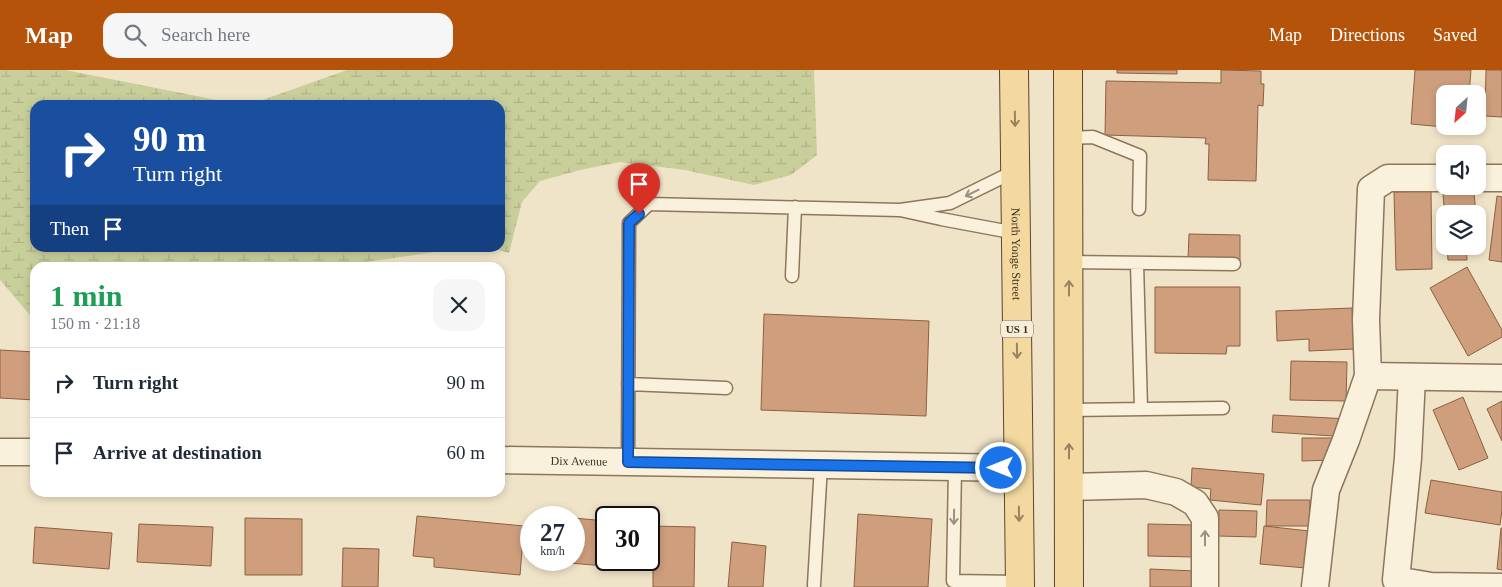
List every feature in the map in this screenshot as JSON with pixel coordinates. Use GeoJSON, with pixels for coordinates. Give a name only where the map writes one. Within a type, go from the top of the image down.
{"type":"FeatureCollection","features":[{"type":"Feature","properties":{"kind":"main road","name":"North Yonge Street"},"geometry":{"type":"LineString","coordinates":[[1014,70],[1020,585]]}},
{"type":"Feature","properties":{"kind":"main road"},"geometry":{"type":"LineString","coordinates":[[1068,70],[1069,587]]}},
{"type":"Feature","properties":{"kind":"street"},"geometry":{"type":"LineString","coordinates":[[1315,587],[1326,490],[1368,376],[1366,320],[1371,189],[1388,178],[1436,178]]}},
{"type":"Feature","properties":{"kind":"street"},"geometry":{"type":"LineString","coordinates":[[1486,178],[1502,178]]}},
{"type":"Feature","properties":{"kind":"street"},"geometry":{"type":"LineString","coordinates":[[1368,376],[1502,378]]}},
{"type":"Feature","properties":{"kind":"street"},"geometry":{"type":"LineString","coordinates":[[1412,377],[1408,458],[1393,583],[1431,586],[1502,587]]}},
{"type":"Feature","properties":{"kind":"street"},"geometry":{"type":"LineString","coordinates":[[0,452],[30,452]]}},
{"type":"Feature","properties":{"kind":"street","name":"Dix Avenue"},"geometry":{"type":"LineString","coordinates":[[505,460],[1018,468]]}},
{"type":"Feature","properties":{"kind":"street"},"geometry":{"type":"LineString","coordinates":[[1069,487],[1146,485],[1176,492],[1195,503],[1205,518],[1205,587]]}},
{"type":"Feature","properties":{"kind":"lane"},"geometry":{"type":"LineString","coordinates":[[1068,138],[1093,137],[1140,156],[1139,209]]}},
{"type":"Feature","properties":{"kind":"lane"},"geometry":{"type":"LineString","coordinates":[[628,462],[629,223],[649,204],[900,210],[950,203],[1016,171]]}},
{"type":"Feature","properties":{"kind":"lane"},"geometry":{"type":"LineString","coordinates":[[792,276],[795,207]]}},
{"type":"Feature","properties":{"kind":"lane"},"geometry":{"type":"LineString","coordinates":[[900,210],[1016,233]]}},
{"type":"Feature","properties":{"kind":"lane"},"geometry":{"type":"LineString","coordinates":[[1069,262],[1234,264]]}},
{"type":"Feature","properties":{"kind":"lane"},"geometry":{"type":"LineString","coordinates":[[1137,263],[1141,409]]}},
{"type":"Feature","properties":{"kind":"lane"},"geometry":{"type":"LineString","coordinates":[[628,384],[726,388]]}},
{"type":"Feature","properties":{"kind":"lane"},"geometry":{"type":"LineString","coordinates":[[1069,410],[1223,408]]}},
{"type":"Feature","properties":{"kind":"lane"},"geometry":{"type":"LineString","coordinates":[[814,585],[822,465]]}},
{"type":"Feature","properties":{"kind":"lane"},"geometry":{"type":"LineString","coordinates":[[956,468],[953,581],[1020,585]]}},
{"type":"Feature","properties":{"kind":"green space"},"geometry":{"type":"Polygon","coordinates":[[[0,70],[65,70],[217,100],[30,100],[30,252],[435,252],[367,262],[30,262],[30,315],[0,280],[0,70]]]}},
{"type":"Feature","properties":{"kind":"green space"},"geometry":{"type":"Polygon","coordinates":[[[347,70],[814,70],[817,155],[791,175],[754,185],[685,170],[620,162],[540,181],[522,202],[509,253],[505,252],[505,100],[262,100],[347,70]]]}},
{"type":"Feature","properties":{"kind":"building"},"geometry":{"type":"Polygon","coordinates":[[[1117,70],[1177,70],[1177,74],[1117,73],[1117,70]]]}},
{"type":"Feature","properties":{"kind":"building"},"geometry":{"type":"Polygon","coordinates":[[[1221,70],[1261,71],[1261,84],[1264,84],[1263,106],[1258,105],[1256,181],[1208,180],[1209,144],[1205,144],[1206,138],[1105,135],[1106,81],[1221,83],[1221,70]]]}},
{"type":"Feature","properties":{"kind":"building"},"geometry":{"type":"Polygon","coordinates":[[[1415,70],[1471,70],[1470,85],[1436,85],[1436,126],[1411,124],[1415,70]]]}},
{"type":"Feature","properties":{"kind":"building"},"geometry":{"type":"Polygon","coordinates":[[[1486,70],[1502,70],[1502,117],[1486,116],[1486,70]]]}},
{"type":"Feature","properties":{"kind":"building"},"geometry":{"type":"Polygon","coordinates":[[[1431,191],[1432,269],[1396,270],[1394,192],[1431,191]]]}},
{"type":"Feature","properties":{"kind":"building"},"geometry":{"type":"Polygon","coordinates":[[[1443,195],[1474,195],[1475,205],[1444,205],[1443,195]]]}},
{"type":"Feature","properties":{"kind":"building"},"geometry":{"type":"Polygon","coordinates":[[[1497,196],[1502,197],[1502,262],[1489,260],[1497,196]]]}},
{"type":"Feature","properties":{"kind":"building"},"geometry":{"type":"Polygon","coordinates":[[[1189,234],[1240,235],[1240,261],[1188,259],[1189,234]]]}},
{"type":"Feature","properties":{"kind":"building"},"geometry":{"type":"Polygon","coordinates":[[[1448,255],[1467,255],[1467,260],[1448,260],[1448,255]]]}},
{"type":"Feature","properties":{"kind":"building"},"geometry":{"type":"Polygon","coordinates":[[[1467,267],[1502,330],[1502,337],[1468,356],[1430,288],[1467,267]]]}},
{"type":"Feature","properties":{"kind":"building"},"geometry":{"type":"Polygon","coordinates":[[[1155,287],[1240,287],[1240,346],[1227,346],[1226,354],[1155,353],[1155,287]]]}},
{"type":"Feature","properties":{"kind":"building"},"geometry":{"type":"Polygon","coordinates":[[[1352,308],[1354,349],[1309,351],[1309,339],[1277,341],[1276,311],[1352,308]]]}},
{"type":"Feature","properties":{"kind":"building"},"geometry":{"type":"Polygon","coordinates":[[[764,314],[929,321],[926,416],[761,410],[764,314]]]}},
{"type":"Feature","properties":{"kind":"building"},"geometry":{"type":"Polygon","coordinates":[[[0,350],[30,352],[30,400],[0,398],[0,350]]]}},
{"type":"Feature","properties":{"kind":"building"},"geometry":{"type":"Polygon","coordinates":[[[1291,361],[1347,362],[1346,401],[1290,400],[1291,361]]]}},
{"type":"Feature","properties":{"kind":"building"},"geometry":{"type":"Polygon","coordinates":[[[1463,397],[1488,458],[1459,470],[1433,410],[1463,397]]]}},
{"type":"Feature","properties":{"kind":"building"},"geometry":{"type":"Polygon","coordinates":[[[1502,401],[1502,441],[1487,409],[1502,401]]]}},
{"type":"Feature","properties":{"kind":"building"},"geometry":{"type":"Polygon","coordinates":[[[1273,415],[1349,419],[1349,437],[1272,432],[1273,415]]]}},
{"type":"Feature","properties":{"kind":"building"},"geometry":{"type":"Polygon","coordinates":[[[1302,438],[1333,438],[1334,460],[1302,461],[1302,438]]]}},
{"type":"Feature","properties":{"kind":"building"},"geometry":{"type":"Polygon","coordinates":[[[1192,468],[1264,474],[1261,505],[1210,500],[1211,489],[1191,487],[1192,468]]]}},
{"type":"Feature","properties":{"kind":"building"},"geometry":{"type":"Polygon","coordinates":[[[1431,480],[1502,492],[1500,525],[1425,513],[1431,480]]]}},
{"type":"Feature","properties":{"kind":"building"},"geometry":{"type":"Polygon","coordinates":[[[1267,500],[1310,500],[1309,526],[1266,526],[1267,500]]]}},
{"type":"Feature","properties":{"kind":"building"},"geometry":{"type":"Polygon","coordinates":[[[1219,510],[1257,511],[1256,537],[1218,536],[1219,510]]]}},
{"type":"Feature","properties":{"kind":"building"},"geometry":{"type":"Polygon","coordinates":[[[858,514],[932,519],[928,587],[854,587],[858,514]]]}},
{"type":"Feature","properties":{"kind":"building"},"geometry":{"type":"Polygon","coordinates":[[[417,516],[520,526],[520,575],[434,567],[434,558],[413,556],[417,516]]]}},
{"type":"Feature","properties":{"kind":"building"},"geometry":{"type":"Polygon","coordinates":[[[245,518],[302,519],[302,575],[245,575],[245,518]]]}},
{"type":"Feature","properties":{"kind":"building"},"geometry":{"type":"Polygon","coordinates":[[[585,519],[595,520],[595,565],[585,564],[585,519]]]}},
{"type":"Feature","properties":{"kind":"building"},"geometry":{"type":"Polygon","coordinates":[[[139,524],[213,527],[211,566],[137,562],[139,524]]]}},
{"type":"Feature","properties":{"kind":"building"},"geometry":{"type":"Polygon","coordinates":[[[1148,524],[1195,525],[1195,557],[1148,556],[1148,524]]]}},
{"type":"Feature","properties":{"kind":"building"},"geometry":{"type":"Polygon","coordinates":[[[660,526],[695,527],[694,587],[653,587],[653,571],[660,571],[660,526]]]}},
{"type":"Feature","properties":{"kind":"building"},"geometry":{"type":"Polygon","coordinates":[[[1264,526],[1309,531],[1306,568],[1260,564],[1264,526]]]}},
{"type":"Feature","properties":{"kind":"building"},"geometry":{"type":"Polygon","coordinates":[[[35,527],[112,533],[109,569],[33,563],[35,527]]]}},
{"type":"Feature","properties":{"kind":"building"},"geometry":{"type":"Polygon","coordinates":[[[1502,528],[1502,570],[1497,569],[1502,528]]]}},
{"type":"Feature","properties":{"kind":"building"},"geometry":{"type":"Polygon","coordinates":[[[732,542],[766,546],[763,587],[728,587],[732,542]]]}},
{"type":"Feature","properties":{"kind":"building"},"geometry":{"type":"Polygon","coordinates":[[[343,548],[379,549],[378,587],[342,587],[343,548]]]}},
{"type":"Feature","properties":{"kind":"building"},"geometry":{"type":"Polygon","coordinates":[[[1150,569],[1195,571],[1194,587],[1150,587],[1150,569]]]}},
{"type":"Feature","properties":{"kind":"route"},"geometry":{"type":"LineString","coordinates":[[639,214],[629,223],[628,462],[1001,468]]}}]}
